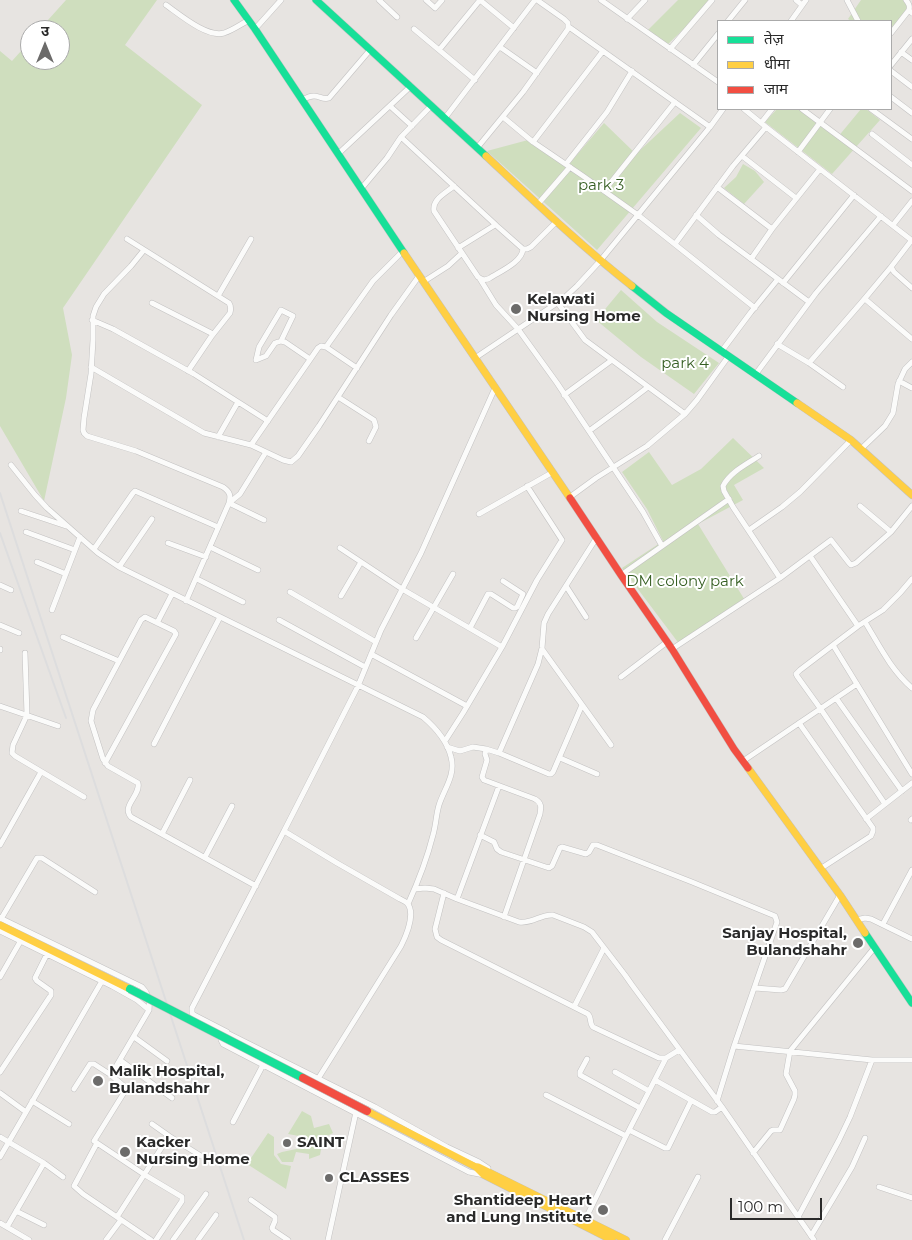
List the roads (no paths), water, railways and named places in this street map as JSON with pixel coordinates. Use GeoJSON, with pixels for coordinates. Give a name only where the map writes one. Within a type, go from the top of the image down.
{"type":"FeatureCollection","features":[{"type":"Feature","properties":{"kind":"street"},"geometry":{"type":"LineString","coordinates":[[234,0],[495,388],[598,536],[621,574],[672,649],[734,749],[840,894],[912,1003]]}},
{"type":"Feature","properties":{"kind":"street"},"geometry":{"type":"LineString","coordinates":[[255,29],[281,0]]}},
{"type":"Feature","properties":{"kind":"street"},"geometry":{"type":"LineString","coordinates":[[316,0],[600,261],[666,314],[851,440],[912,495]]}},
{"type":"Feature","properties":{"kind":"street"},"geometry":{"type":"LineString","coordinates":[[379,0],[397,17]]}},
{"type":"Feature","properties":{"kind":"street"},"geometry":{"type":"LineString","coordinates":[[426,0],[436,8],[442,0]]}},
{"type":"Feature","properties":{"kind":"street"},"geometry":{"type":"LineString","coordinates":[[439,50],[480,0],[514,28]]}},
{"type":"Feature","properties":{"kind":"street"},"geometry":{"type":"LineString","coordinates":[[445,118],[536,0],[564,19],[569,26],[710,127]]}},
{"type":"Feature","properties":{"kind":"street"},"geometry":{"type":"LineString","coordinates":[[601,0],[608,2],[628,19],[717,81]]}},
{"type":"Feature","properties":{"kind":"street"},"geometry":{"type":"LineString","coordinates":[[628,19],[645,0]]}},
{"type":"Feature","properties":{"kind":"street"},"geometry":{"type":"LineString","coordinates":[[670,49],[712,0]]}},
{"type":"Feature","properties":{"kind":"street"},"geometry":{"type":"LineString","coordinates":[[796,0],[802,5]]}},
{"type":"Feature","properties":{"kind":"street"},"geometry":{"type":"LineString","coordinates":[[793,20],[806,0]]}},
{"type":"Feature","properties":{"kind":"street"},"geometry":{"type":"LineString","coordinates":[[846,0],[857,19]]}},
{"type":"Feature","properties":{"kind":"street"},"geometry":{"type":"LineString","coordinates":[[892,32],[910,12],[909,4],[906,0]]}},
{"type":"Feature","properties":{"kind":"street"},"geometry":{"type":"LineString","coordinates":[[729,20],[741,1]]}},
{"type":"Feature","properties":{"kind":"street"},"geometry":{"type":"LineString","coordinates":[[166,5],[197,26],[219,34],[249,20]]}},
{"type":"Feature","properties":{"kind":"street"},"geometry":{"type":"LineString","coordinates":[[477,148],[537,73],[569,26]]}},
{"type":"Feature","properties":{"kind":"street"},"geometry":{"type":"LineString","coordinates":[[414,30],[475,80]]}},
{"type":"Feature","properties":{"kind":"street"},"geometry":{"type":"LineString","coordinates":[[692,65],[717,35]]}},
{"type":"Feature","properties":{"kind":"street"},"geometry":{"type":"LineString","coordinates":[[892,63],[912,39]]}},
{"type":"Feature","properties":{"kind":"street"},"geometry":{"type":"LineString","coordinates":[[500,47],[537,73]]}},
{"type":"Feature","properties":{"kind":"street"},"geometry":{"type":"LineString","coordinates":[[302,100],[311,96],[324,99],[329,98],[370,50]]}},
{"type":"Feature","properties":{"kind":"street"},"geometry":{"type":"LineString","coordinates":[[533,142],[604,51]]}},
{"type":"Feature","properties":{"kind":"street"},"geometry":{"type":"LineString","coordinates":[[901,52],[912,60]]}},
{"type":"Feature","properties":{"kind":"street"},"geometry":{"type":"LineString","coordinates":[[538,204],[568,166],[632,71]]}},
{"type":"Feature","properties":{"kind":"street"},"geometry":{"type":"LineString","coordinates":[[892,72],[912,87]]}},
{"type":"Feature","properties":{"kind":"street"},"geometry":{"type":"LineString","coordinates":[[338,154],[411,86]]}},
{"type":"Feature","properties":{"kind":"street"},"geometry":{"type":"LineString","coordinates":[[892,98],[912,113]]}},
{"type":"Feature","properties":{"kind":"street"},"geometry":{"type":"LineString","coordinates":[[604,191],[675,102]]}},
{"type":"Feature","properties":{"kind":"street"},"geometry":{"type":"LineString","coordinates":[[390,106],[412,126]]}},
{"type":"Feature","properties":{"kind":"street"},"geometry":{"type":"LineString","coordinates":[[361,189],[387,158],[401,137],[431,106]]}},
{"type":"Feature","properties":{"kind":"street"},"geometry":{"type":"LineString","coordinates":[[475,358],[557,302],[577,286],[638,215],[722,110]]}},
{"type":"Feature","properties":{"kind":"street"},"geometry":{"type":"LineString","coordinates":[[745,110],[912,240],[892,267],[809,363]]}},
{"type":"Feature","properties":{"kind":"street"},"geometry":{"type":"LineString","coordinates":[[675,244],[742,156],[764,125],[772,110]]}},
{"type":"Feature","properties":{"kind":"street"},"geometry":{"type":"LineString","coordinates":[[805,110],[912,191]]}},
{"type":"Feature","properties":{"kind":"street"},"geometry":{"type":"LineString","coordinates":[[798,152],[829,110]]}},
{"type":"Feature","properties":{"kind":"street"},"geometry":{"type":"LineString","coordinates":[[872,110],[912,139]]}},
{"type":"Feature","properties":{"kind":"street"},"geometry":{"type":"LineString","coordinates":[[502,117],[533,142],[638,215],[755,308]]}},
{"type":"Feature","properties":{"kind":"street"},"geometry":{"type":"LineString","coordinates":[[872,134],[912,164]]}},
{"type":"Feature","properties":{"kind":"street"},"geometry":{"type":"LineString","coordinates":[[401,137],[523,249]]}},
{"type":"Feature","properties":{"kind":"street"},"geometry":{"type":"LineString","coordinates":[[742,156],[796,198]]}},
{"type":"Feature","properties":{"kind":"street"},"geometry":{"type":"LineString","coordinates":[[751,259],[772,229],[820,169]]}},
{"type":"Feature","properties":{"kind":"street"},"geometry":{"type":"LineString","coordinates":[[454,186],[436,200],[433,207],[436,215],[496,305],[518,329],[614,467],[662,546]]}},
{"type":"Feature","properties":{"kind":"street"},"geometry":{"type":"LineString","coordinates":[[717,187],[772,229]]}},
{"type":"Feature","properties":{"kind":"street"},"geometry":{"type":"LineString","coordinates":[[783,283],[854,195]]}},
{"type":"Feature","properties":{"kind":"street"},"geometry":{"type":"LineString","coordinates":[[893,225],[912,202]]}},
{"type":"Feature","properties":{"kind":"street"},"geometry":{"type":"LineString","coordinates":[[696,215],[809,302]]}},
{"type":"Feature","properties":{"kind":"street"},"geometry":{"type":"LineString","coordinates":[[755,375],[776,344],[809,302],[881,216]]}},
{"type":"Feature","properties":{"kind":"street"},"geometry":{"type":"LineString","coordinates":[[523,249],[531,247],[556,222]]}},
{"type":"Feature","properties":{"kind":"street"},"geometry":{"type":"LineString","coordinates":[[91,367],[204,433],[251,445],[291,462],[298,456],[356,368],[421,279],[448,266],[460,251],[495,224]]}},
{"type":"Feature","properties":{"kind":"street"},"geometry":{"type":"LineString","coordinates":[[218,296],[251,238]]}},
{"type":"Feature","properties":{"kind":"street"},"geometry":{"type":"LineString","coordinates":[[127,239],[229,302],[230,313],[188,371]]}},
{"type":"Feature","properties":{"kind":"street"},"geometry":{"type":"LineString","coordinates":[[480,279],[486,280],[512,264],[521,256],[523,249]]}},
{"type":"Feature","properties":{"kind":"street"},"geometry":{"type":"LineString","coordinates":[[144,250],[104,294],[96,307],[92,320],[91,367],[83,430],[87,436],[136,451],[229,491],[229,503],[186,601]]}},
{"type":"Feature","properties":{"kind":"street"},"geometry":{"type":"LineString","coordinates":[[326,347],[373,282],[402,251]]}},
{"type":"Feature","properties":{"kind":"street"},"geometry":{"type":"LineString","coordinates":[[892,267],[894,272],[912,288]]}},
{"type":"Feature","properties":{"kind":"street"},"geometry":{"type":"LineString","coordinates":[[721,352],[778,279]]}},
{"type":"Feature","properties":{"kind":"street"},"geometry":{"type":"LineString","coordinates":[[865,299],[912,339]]}},
{"type":"Feature","properties":{"kind":"street"},"geometry":{"type":"LineString","coordinates":[[557,302],[585,340],[685,414]]}},
{"type":"Feature","properties":{"kind":"street"},"geometry":{"type":"LineString","coordinates":[[152,303],[213,334]]}},
{"type":"Feature","properties":{"kind":"street"},"geometry":{"type":"LineString","coordinates":[[281,341],[293,316],[281,310],[259,347],[256,360],[266,356],[275,343],[281,341],[310,359]]}},
{"type":"Feature","properties":{"kind":"street"},"geometry":{"type":"LineString","coordinates":[[92,320],[113,329],[188,371],[268,421]]}},
{"type":"Feature","properties":{"kind":"street"},"geometry":{"type":"LineString","coordinates":[[776,344],[809,363],[843,387]]}},
{"type":"Feature","properties":{"kind":"street"},"geometry":{"type":"LineString","coordinates":[[251,445],[318,348],[321,346],[326,347],[356,368]]}},
{"type":"Feature","properties":{"kind":"street"},"geometry":{"type":"LineString","coordinates":[[570,497],[646,446],[685,414],[728,357]]}},
{"type":"Feature","properties":{"kind":"street"},"geometry":{"type":"LineString","coordinates":[[564,395],[612,360]]}},
{"type":"Feature","properties":{"kind":"street"},"geometry":{"type":"LineString","coordinates":[[861,448],[885,426],[893,413],[899,381],[905,369],[912,362]]}},
{"type":"Feature","properties":{"kind":"street"},"geometry":{"type":"LineString","coordinates":[[899,381],[912,388]]}},
{"type":"Feature","properties":{"kind":"street"},"geometry":{"type":"LineString","coordinates":[[589,431],[648,387]]}},
{"type":"Feature","properties":{"kind":"street"},"geometry":{"type":"LineString","coordinates":[[488,1174],[487,1167],[479,1162],[375,1107],[227,1033],[194,1015],[192,1010],[358,686],[376,642],[421,553],[495,388]]}},
{"type":"Feature","properties":{"kind":"street"},"geometry":{"type":"LineString","coordinates":[[338,396],[374,420],[376,427],[369,441]]}},
{"type":"Feature","properties":{"kind":"street"},"geometry":{"type":"LineString","coordinates":[[218,437],[238,402]]}},
{"type":"Feature","properties":{"kind":"street"},"geometry":{"type":"LineString","coordinates":[[749,530],[800,492],[819,475],[851,440]]}},
{"type":"Feature","properties":{"kind":"street"},"geometry":{"type":"LineString","coordinates":[[229,503],[240,494],[266,452]]}},
{"type":"Feature","properties":{"kind":"street"},"geometry":{"type":"LineString","coordinates":[[759,456],[736,472],[723,486],[729,499],[780,578]]}},
{"type":"Feature","properties":{"kind":"street"},"geometry":{"type":"LineString","coordinates":[[11,465],[47,508],[106,559],[186,601],[423,717],[436,727],[445,741],[452,758],[453,768],[439,804],[433,836],[408,904],[410,913],[408,932],[311,1090]]}},
{"type":"Feature","properties":{"kind":"street"},"geometry":{"type":"LineString","coordinates":[[479,514],[553,472]]}},
{"type":"Feature","properties":{"kind":"street"},"geometry":{"type":"LineString","coordinates":[[445,741],[502,647],[537,580],[562,540],[527,486]]}},
{"type":"Feature","properties":{"kind":"street"},"geometry":{"type":"LineString","coordinates":[[94,549],[132,493],[136,491],[218,527]]}},
{"type":"Feature","properties":{"kind":"street"},"geometry":{"type":"LineString","coordinates":[[621,574],[729,499]]}},
{"type":"Feature","properties":{"kind":"street"},"geometry":{"type":"LineString","coordinates":[[229,503],[264,520]]}},
{"type":"Feature","properties":{"kind":"street"},"geometry":{"type":"LineString","coordinates":[[860,506],[891,532]]}},
{"type":"Feature","properties":{"kind":"street"},"geometry":{"type":"LineString","coordinates":[[672,649],[780,578],[831,540],[849,563],[854,564],[891,532],[912,506]]}},
{"type":"Feature","properties":{"kind":"street"},"geometry":{"type":"LineString","coordinates":[[21,511],[68,527]]}},
{"type":"Feature","properties":{"kind":"street"},"geometry":{"type":"LineString","coordinates":[[119,567],[152,519]]}},
{"type":"Feature","properties":{"kind":"street"},"geometry":{"type":"LineString","coordinates":[[26,532],[75,550]]}},
{"type":"Feature","properties":{"kind":"street"},"geometry":{"type":"LineString","coordinates":[[499,753],[538,664],[542,648],[544,623],[548,614],[598,536]]}},
{"type":"Feature","properties":{"kind":"street"},"geometry":{"type":"LineString","coordinates":[[52,610],[80,537]]}},
{"type":"Feature","properties":{"kind":"street"},"geometry":{"type":"LineString","coordinates":[[168,543],[206,557]]}},
{"type":"Feature","properties":{"kind":"street"},"geometry":{"type":"LineString","coordinates":[[210,547],[258,570]]}},
{"type":"Feature","properties":{"kind":"street"},"geometry":{"type":"LineString","coordinates":[[340,548],[402,589],[502,647]]}},
{"type":"Feature","properties":{"kind":"street"},"geometry":{"type":"LineString","coordinates":[[810,556],[858,626]]}},
{"type":"Feature","properties":{"kind":"street"},"geometry":{"type":"LineString","coordinates":[[37,562],[66,574]]}},
{"type":"Feature","properties":{"kind":"street"},"geometry":{"type":"LineString","coordinates":[[341,596],[361,562]]}},
{"type":"Feature","properties":{"kind":"street"},"geometry":{"type":"LineString","coordinates":[[416,638],[453,574]]}},
{"type":"Feature","properties":{"kind":"street"},"geometry":{"type":"LineString","coordinates":[[197,579],[242,602]]}},
{"type":"Feature","properties":{"kind":"street"},"geometry":{"type":"LineString","coordinates":[[885,804],[796,674],[858,626],[883,610],[912,579]]}},
{"type":"Feature","properties":{"kind":"street"},"geometry":{"type":"LineString","coordinates":[[470,628],[488,594],[513,608],[517,607],[524,594],[503,581]]}},
{"type":"Feature","properties":{"kind":"street"},"geometry":{"type":"LineString","coordinates":[[0,585],[12,590]]}},
{"type":"Feature","properties":{"kind":"street"},"geometry":{"type":"LineString","coordinates":[[566,586],[586,617]]}},
{"type":"Feature","properties":{"kind":"street"},"geometry":{"type":"LineString","coordinates":[[290,592],[376,642]]}},
{"type":"Feature","properties":{"kind":"street"},"geometry":{"type":"LineString","coordinates":[[158,623],[172,594]]}},
{"type":"Feature","properties":{"kind":"street"},"geometry":{"type":"LineString","coordinates":[[105,763],[175,636],[176,632],[145,617],[141,620],[93,710],[92,721],[103,759],[105,763],[108,766],[138,783],[139,788],[128,808],[128,814],[131,817],[256,886]]}},
{"type":"Feature","properties":{"kind":"street"},"geometry":{"type":"LineString","coordinates":[[154,744],[220,617]]}},
{"type":"Feature","properties":{"kind":"street"},"geometry":{"type":"LineString","coordinates":[[279,620],[365,667]]}},
{"type":"Feature","properties":{"kind":"street"},"geometry":{"type":"LineString","coordinates":[[865,622],[902,680],[911,686]]}},
{"type":"Feature","properties":{"kind":"street"},"geometry":{"type":"LineString","coordinates":[[0,625],[19,633]]}},
{"type":"Feature","properties":{"kind":"street"},"geometry":{"type":"LineString","coordinates":[[63,637],[119,661]]}},
{"type":"Feature","properties":{"kind":"street"},"geometry":{"type":"LineString","coordinates":[[620,677],[667,642]]}},
{"type":"Feature","properties":{"kind":"street"},"geometry":{"type":"LineString","coordinates":[[833,645],[912,774]]}},
{"type":"Feature","properties":{"kind":"street"},"geometry":{"type":"LineString","coordinates":[[542,648],[611,745]]}},
{"type":"Feature","properties":{"kind":"street"},"geometry":{"type":"LineString","coordinates":[[25,653],[27,716],[13,745],[12,753],[84,797]]}},
{"type":"Feature","properties":{"kind":"street"},"geometry":{"type":"LineString","coordinates":[[371,654],[467,706]]}},
{"type":"Feature","properties":{"kind":"street"},"geometry":{"type":"LineString","coordinates":[[743,760],[857,684]]}},
{"type":"Feature","properties":{"kind":"street"},"geometry":{"type":"LineString","coordinates":[[836,698],[902,791]]}},
{"type":"Feature","properties":{"kind":"street"},"geometry":{"type":"LineString","coordinates":[[447,747],[460,751],[473,747],[486,749],[552,774],[582,705]]}},
{"type":"Feature","properties":{"kind":"street"},"geometry":{"type":"LineString","coordinates":[[0,706],[58,726]]}},
{"type":"Feature","properties":{"kind":"street"},"geometry":{"type":"LineString","coordinates":[[799,723],[874,831],[871,836],[820,868]]}},
{"type":"Feature","properties":{"kind":"street"},"geometry":{"type":"LineString","coordinates":[[486,749],[487,760],[482,777],[484,780],[535,799],[541,804],[540,814],[504,917]]}},
{"type":"Feature","properties":{"kind":"street"},"geometry":{"type":"LineString","coordinates":[[560,758],[598,774]]}},
{"type":"Feature","properties":{"kind":"street"},"geometry":{"type":"LineString","coordinates":[[0,845],[41,772]]}},
{"type":"Feature","properties":{"kind":"street"},"geometry":{"type":"LineString","coordinates":[[162,834],[190,780]]}},
{"type":"Feature","properties":{"kind":"street"},"geometry":{"type":"LineString","coordinates":[[866,819],[912,783]]}},
{"type":"Feature","properties":{"kind":"street"},"geometry":{"type":"LineString","coordinates":[[457,899],[499,786]]}},
{"type":"Feature","properties":{"kind":"street"},"geometry":{"type":"LineString","coordinates":[[205,857],[232,806]]}},
{"type":"Feature","properties":{"kind":"street"},"geometry":{"type":"LineString","coordinates":[[284,831],[408,904]]}},
{"type":"Feature","properties":{"kind":"street"},"geometry":{"type":"LineString","coordinates":[[480,836],[494,842],[498,851],[548,868],[552,866],[560,848],[566,847],[586,854],[591,846],[595,844],[776,916],[778,922],[734,1046],[717,1101]]}},
{"type":"Feature","properties":{"kind":"street"},"geometry":{"type":"LineString","coordinates":[[0,921],[36,858],[42,858],[95,892]]}},
{"type":"Feature","properties":{"kind":"street"},"geometry":{"type":"LineString","coordinates":[[883,924],[912,870]]}},
{"type":"Feature","properties":{"kind":"street"},"geometry":{"type":"LineString","coordinates":[[414,889],[434,889],[519,922],[526,923],[547,914],[584,927],[592,932],[626,975],[632,986],[722,1107],[812,1238],[866,1138]]}},
{"type":"Feature","properties":{"kind":"street"},"geometry":{"type":"LineString","coordinates":[[444,893],[435,929],[437,937],[441,940],[574,1007],[590,1016],[593,1027],[659,1058],[666,1058],[679,1050]]}},
{"type":"Feature","properties":{"kind":"street"},"geometry":{"type":"LineString","coordinates":[[754,988],[785,989],[840,894]]}},
{"type":"Feature","properties":{"kind":"street"},"geometry":{"type":"LineString","coordinates":[[856,920],[871,918],[912,939]]}},
{"type":"Feature","properties":{"kind":"street"},"geometry":{"type":"LineString","coordinates":[[0,921],[476,1167],[482,1168],[488,1174],[584,1222],[626,1240]]}},
{"type":"Feature","properties":{"kind":"street"},"geometry":{"type":"LineString","coordinates":[[0,921],[142,987],[147,992],[150,1001],[149,1010],[111,1075]]}},
{"type":"Feature","properties":{"kind":"street"},"geometry":{"type":"LineString","coordinates":[[0,931],[102,981],[137,1000],[149,1010]]}},
{"type":"Feature","properties":{"kind":"street"},"geometry":{"type":"LineString","coordinates":[[0,977],[20,942]]}},
{"type":"Feature","properties":{"kind":"street"},"geometry":{"type":"LineString","coordinates":[[753,1153],[771,1131],[780,1130],[794,1099],[795,1091],[786,1074],[790,1051],[875,947]]}},
{"type":"Feature","properties":{"kind":"street"},"geometry":{"type":"LineString","coordinates":[[574,1007],[604,948]]}},
{"type":"Feature","properties":{"kind":"street"},"geometry":{"type":"LineString","coordinates":[[0,1072],[51,995],[51,991],[34,978],[47,954]]}},
{"type":"Feature","properties":{"kind":"street"},"geometry":{"type":"LineString","coordinates":[[0,1157],[102,981]]}},
{"type":"Feature","properties":{"kind":"street"},"geometry":{"type":"LineString","coordinates":[[227,1033],[224,1033],[221,1040],[223,1044],[469,1172],[488,1174]]}},
{"type":"Feature","properties":{"kind":"street"},"geometry":{"type":"LineString","coordinates":[[134,1037],[167,1061]]}},
{"type":"Feature","properties":{"kind":"street"},"geometry":{"type":"LineString","coordinates":[[734,1046],[872,1060],[912,1060]]}},
{"type":"Feature","properties":{"kind":"street"},"geometry":{"type":"LineString","coordinates":[[584,1222],[666,1058]]}},
{"type":"Feature","properties":{"kind":"street"},"geometry":{"type":"LineString","coordinates":[[587,1059],[580,1075],[640,1108]]}},
{"type":"Feature","properties":{"kind":"street"},"geometry":{"type":"LineString","coordinates":[[120,1060],[172,1098]]}},
{"type":"Feature","properties":{"kind":"street"},"geometry":{"type":"LineString","coordinates":[[798,1217],[850,1118],[872,1060]]}},
{"type":"Feature","properties":{"kind":"street"},"geometry":{"type":"LineString","coordinates":[[74,1089],[90,1064],[94,1064],[111,1075],[126,1088],[94,1141],[183,1198],[156,1240]]}},
{"type":"Feature","properties":{"kind":"street"},"geometry":{"type":"LineString","coordinates":[[233,1122],[263,1065]]}},
{"type":"Feature","properties":{"kind":"street"},"geometry":{"type":"LineString","coordinates":[[615,1072],[649,1091]]}},
{"type":"Feature","properties":{"kind":"street"},"geometry":{"type":"LineString","coordinates":[[655,1080],[712,1112],[722,1107]]}},
{"type":"Feature","properties":{"kind":"street"},"geometry":{"type":"LineString","coordinates":[[0,1093],[26,1112]]}},
{"type":"Feature","properties":{"kind":"street"},"geometry":{"type":"LineString","coordinates":[[546,1095],[626,1136]]}},
{"type":"Feature","properties":{"kind":"street"},"geometry":{"type":"LineString","coordinates":[[629,1130],[668,1148],[691,1100]]}},
{"type":"Feature","properties":{"kind":"street"},"geometry":{"type":"LineString","coordinates":[[32,1101],[69,1124]]}},
{"type":"Feature","properties":{"kind":"street"},"geometry":{"type":"LineString","coordinates":[[328,1240],[356,1112]]}},
{"type":"Feature","properties":{"kind":"street"},"geometry":{"type":"LineString","coordinates":[[152,1124],[201,1156]]}},
{"type":"Feature","properties":{"kind":"street"},"geometry":{"type":"LineString","coordinates":[[106,1240],[169,1136]]}},
{"type":"Feature","properties":{"kind":"street"},"geometry":{"type":"LineString","coordinates":[[0,1137],[44,1163],[63,1177]]}},
{"type":"Feature","properties":{"kind":"street"},"geometry":{"type":"LineString","coordinates":[[97,1143],[74,1186],[151,1240]]}},
{"type":"Feature","properties":{"kind":"street"},"geometry":{"type":"LineString","coordinates":[[7,1227],[44,1163]]}},
{"type":"Feature","properties":{"kind":"street"},"geometry":{"type":"LineString","coordinates":[[665,1240],[698,1177]]}},
{"type":"Feature","properties":{"kind":"street"},"geometry":{"type":"LineString","coordinates":[[879,1187],[912,1198]]}},
{"type":"Feature","properties":{"kind":"street"},"geometry":{"type":"LineString","coordinates":[[173,1240],[206,1194]]}},
{"type":"Feature","properties":{"kind":"street"},"geometry":{"type":"LineString","coordinates":[[251,1200],[275,1217],[273,1230],[288,1240]]}},
{"type":"Feature","properties":{"kind":"street"},"geometry":{"type":"LineString","coordinates":[[16,1211],[44,1225]]}},
{"type":"Feature","properties":{"kind":"street"},"geometry":{"type":"LineString","coordinates":[[198,1240],[216,1215]]}},
{"type":"Feature","properties":{"kind":"street"},"geometry":{"type":"LineString","coordinates":[[584,1222],[612,1240]]}},
{"type":"Feature","properties":{"kind":"street"},"geometry":{"type":"LineString","coordinates":[[0,1223],[29,1240]]}},
{"type":"Feature","properties":{"kind":"railway"},"geometry":{"type":"LineString","coordinates":[[0,493],[244,1240]]}},
{"type":"Feature","properties":{"kind":"railway"},"geometry":{"type":"LineString","coordinates":[[0,533],[66,718]]}},
{"type":"Feature","properties":{"kind":"place","name":"Kelawati Nursing Home"},"geometry":{"type":"Point","coordinates":[516,309]}},
{"type":"Feature","properties":{"kind":"place","name":"Sanjay Hospital, Bulandshahr"},"geometry":{"type":"Point","coordinates":[858,943]}},
{"type":"Feature","properties":{"kind":"place","name":"Malik Hospital, Bulandshahr"},"geometry":{"type":"Point","coordinates":[98,1081]}},
{"type":"Feature","properties":{"kind":"place","name":"SAINT"},"geometry":{"type":"Point","coordinates":[287,1143]}},
{"type":"Feature","properties":{"kind":"place","name":"Kacker Nursing Home"},"geometry":{"type":"Point","coordinates":[125,1152]}},
{"type":"Feature","properties":{"kind":"place","name":"CLASSES"},"geometry":{"type":"Point","coordinates":[329,1178]}},
{"type":"Feature","properties":{"kind":"place","name":"Shantideep Heart and Lung Institute"},"geometry":{"type":"Point","coordinates":[603,1210]}},
{"type":"Feature","properties":{"kind":"park label","name":"park 3"},"geometry":{"type":"Point","coordinates":[601,186]}},
{"type":"Feature","properties":{"kind":"park label","name":"park 4"},"geometry":{"type":"Point","coordinates":[685,364]}},
{"type":"Feature","properties":{"kind":"park label","name":"DM colony park"},"geometry":{"type":"Point","coordinates":[685,582]}}]}
